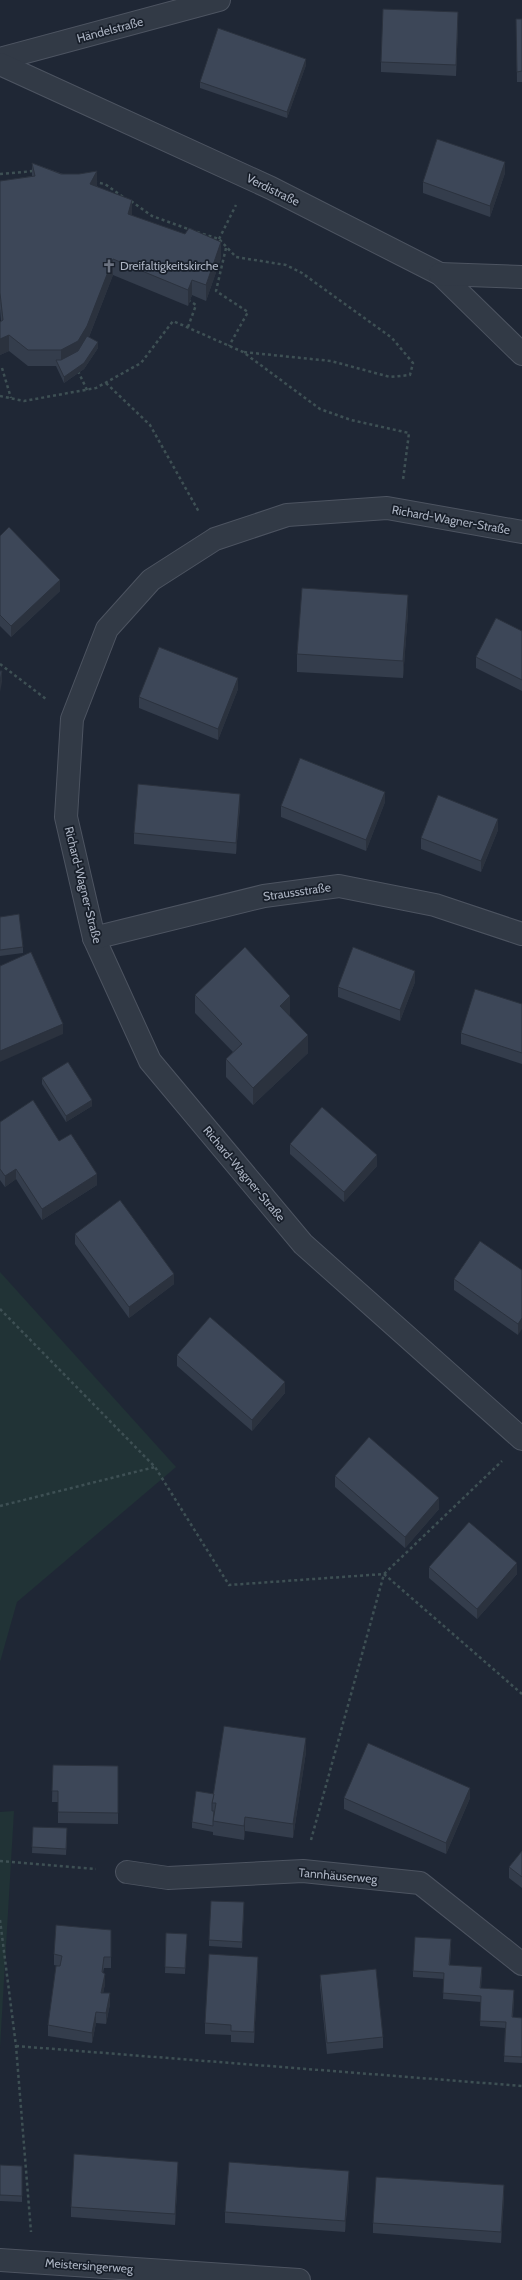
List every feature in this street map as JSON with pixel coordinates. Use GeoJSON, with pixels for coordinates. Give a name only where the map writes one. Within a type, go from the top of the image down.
{"type":"FeatureCollection","features":[{"type":"Feature","properties":{"kind":"street","name":"Händelstraße"},"geometry":{"type":"LineString","coordinates":[[0,59],[220,0]]}},
{"type":"Feature","properties":{"kind":"street","name":"Verdistraße"},"geometry":{"type":"LineString","coordinates":[[0,64],[250,178],[440,274],[522,354]]}},
{"type":"Feature","properties":{"kind":"street"},"geometry":{"type":"LineString","coordinates":[[440,274],[522,277]]}},
{"type":"Feature","properties":{"kind":"street","name":"Richard-Wagner-Straße"},"geometry":{"type":"LineString","coordinates":[[522,532],[387,508],[287,515],[215,539],[151,580],[107,629],[72,719],[66,817],[94,938],[150,1061],[303,1244],[522,1439]]}},
{"type":"Feature","properties":{"kind":"street","name":"Straussstraße"},"geometry":{"type":"LineString","coordinates":[[94,938],[264,896],[339,886],[435,905],[522,934]]}},
{"type":"Feature","properties":{"kind":"street","name":"Tannhäuserweg"},"geometry":{"type":"LineString","coordinates":[[127,1872],[168,1878],[303,1871],[420,1883],[522,1964]]}},
{"type":"Feature","properties":{"kind":"street","name":"Meistersingerweg"},"geometry":{"type":"LineString","coordinates":[[0,2260],[299,2280]]}},
{"type":"Feature","properties":{"kind":"path"},"geometry":{"type":"LineString","coordinates":[[0,174],[38,170]]}},
{"type":"Feature","properties":{"kind":"path"},"geometry":{"type":"LineString","coordinates":[[219,239],[250,178]]}},
{"type":"Feature","properties":{"kind":"path"},"geometry":{"type":"LineString","coordinates":[[90,181],[105,184],[152,216],[219,239],[236,257],[286,265],[302,273],[392,338],[414,363],[410,374],[390,377],[331,361],[243,352]]}},
{"type":"Feature","properties":{"kind":"path"},"geometry":{"type":"LineString","coordinates":[[226,247],[216,291],[248,312],[230,346]]}},
{"type":"Feature","properties":{"kind":"path"},"geometry":{"type":"LineString","coordinates":[[188,327],[196,305],[190,301]]}},
{"type":"Feature","properties":{"kind":"path"},"geometry":{"type":"LineString","coordinates":[[0,396],[24,401],[96,388],[141,364],[173,321],[243,352],[320,409],[351,420],[409,433],[398,510]]}},
{"type":"Feature","properties":{"kind":"path"},"geometry":{"type":"LineString","coordinates":[[76,366],[88,390]]}},
{"type":"Feature","properties":{"kind":"path"},"geometry":{"type":"LineString","coordinates":[[2,368],[11,398]]}},
{"type":"Feature","properties":{"kind":"path"},"geometry":{"type":"LineString","coordinates":[[106,383],[150,425],[215,539]]}},
{"type":"Feature","properties":{"kind":"path"},"geometry":{"type":"LineString","coordinates":[[0,664],[72,719]]}},
{"type":"Feature","properties":{"kind":"path"},"geometry":{"type":"LineString","coordinates":[[0,1309],[155,1467],[229,1585],[384,1574],[522,1694]]}},
{"type":"Feature","properties":{"kind":"path"},"geometry":{"type":"LineString","coordinates":[[303,1871],[384,1574],[505,1459]]}},
{"type":"Feature","properties":{"kind":"path"},"geometry":{"type":"LineString","coordinates":[[0,1506],[155,1467]]}},
{"type":"Feature","properties":{"kind":"path"},"geometry":{"type":"LineString","coordinates":[[0,1861],[127,1872]]}},
{"type":"Feature","properties":{"kind":"path"},"geometry":{"type":"LineString","coordinates":[[0,1920],[16,2046],[34,2262]]}},
{"type":"Feature","properties":{"kind":"path"},"geometry":{"type":"LineString","coordinates":[[16,2046],[522,2086]]}},
{"type":"Feature","properties":{"kind":"shaded area"},"geometry":{"type":"Polygon","coordinates":[[[0,1272],[176,1467],[17,1602],[0,1662],[0,1272]]]}},
{"type":"Feature","properties":{"kind":"shaded area"},"geometry":{"type":"Polygon","coordinates":[[[14,1811],[0,2048],[0,1812],[14,1811]]]}},
{"type":"Feature","properties":{"kind":"building"},"geometry":{"type":"Polygon","coordinates":[[[383,9],[458,12],[456,65],[381,62],[383,9]]]}},
{"type":"Feature","properties":{"kind":"building"},"geometry":{"type":"Polygon","coordinates":[[[516,19],[522,19],[522,71],[517,72],[516,19]]]}},
{"type":"Feature","properties":{"kind":"building"},"geometry":{"type":"Polygon","coordinates":[[[218,28],[306,59],[287,112],[200,82],[218,28]]]}},
{"type":"Feature","properties":{"kind":"building"},"geometry":{"type":"Polygon","coordinates":[[[437,139],[505,162],[490,206],[423,182],[437,139]]]}},
{"type":"Feature","properties":{"kind":"building","name":"Dreifaltigkeitskirche"},"geometry":{"type":"Polygon","coordinates":[[[32,163],[61,174],[79,174],[97,171],[90,184],[132,200],[128,214],[185,234],[189,228],[221,242],[206,285],[192,280],[188,290],[113,259],[87,326],[78,341],[61,350],[28,350],[9,335],[0,339],[0,322],[3,320],[0,293],[0,181],[35,176],[32,163]]]}},
{"type":"Feature","properties":{"kind":"building"},"geometry":{"type":"Polygon","coordinates":[[[87,336],[98,342],[84,363],[64,377],[56,360],[61,360],[78,351],[87,336]]]}},
{"type":"Feature","properties":{"kind":"building"},"geometry":{"type":"Polygon","coordinates":[[[9,527],[60,580],[11,626],[0,615],[0,536],[9,527]]]}},
{"type":"Feature","properties":{"kind":"building"},"geometry":{"type":"Polygon","coordinates":[[[302,588],[408,595],[403,661],[297,654],[302,588]]]}},
{"type":"Feature","properties":{"kind":"building"},"geometry":{"type":"Polygon","coordinates":[[[496,618],[522,631],[522,680],[476,657],[496,618]]]}},
{"type":"Feature","properties":{"kind":"building"},"geometry":{"type":"Polygon","coordinates":[[[159,647],[238,678],[218,729],[139,697],[159,647]]]}},
{"type":"Feature","properties":{"kind":"building"},"geometry":{"type":"Polygon","coordinates":[[[300,758],[385,792],[366,840],[281,806],[300,758]]]}},
{"type":"Feature","properties":{"kind":"building"},"geometry":{"type":"Polygon","coordinates":[[[138,784],[240,794],[236,843],[134,833],[138,784]]]}},
{"type":"Feature","properties":{"kind":"building"},"geometry":{"type":"Polygon","coordinates":[[[438,795],[498,819],[481,861],[421,838],[438,795]]]}},
{"type":"Feature","properties":{"kind":"building"},"geometry":{"type":"Polygon","coordinates":[[[19,914],[23,947],[0,950],[0,917],[19,914]]]}},
{"type":"Feature","properties":{"kind":"building"},"geometry":{"type":"Polygon","coordinates":[[[245,947],[290,996],[280,1006],[308,1035],[253,1088],[226,1059],[242,1044],[195,995],[245,947]]]}},
{"type":"Feature","properties":{"kind":"building"},"geometry":{"type":"Polygon","coordinates":[[[353,947],[415,971],[400,1010],[338,987],[353,947]]]}},
{"type":"Feature","properties":{"kind":"building"},"geometry":{"type":"Polygon","coordinates":[[[31,952],[63,1024],[0,1051],[0,966],[31,952]]]}},
{"type":"Feature","properties":{"kind":"building"},"geometry":{"type":"Polygon","coordinates":[[[475,989],[522,1004],[522,1053],[461,1033],[475,989]]]}},
{"type":"Feature","properties":{"kind":"building"},"geometry":{"type":"Polygon","coordinates":[[[68,1062],[92,1100],[66,1116],[42,1078],[68,1062]]]}},
{"type":"Feature","properties":{"kind":"building"},"geometry":{"type":"Polygon","coordinates":[[[33,1100],[59,1141],[71,1134],[97,1174],[42,1209],[16,1169],[5,1176],[0,1169],[0,1122],[33,1100]]]}},
{"type":"Feature","properties":{"kind":"building"},"geometry":{"type":"Polygon","coordinates":[[[322,1107],[377,1155],[344,1192],[290,1144],[322,1107]]]}},
{"type":"Feature","properties":{"kind":"building"},"geometry":{"type":"Polygon","coordinates":[[[120,1200],[174,1274],[129,1307],[75,1234],[120,1200]]]}},
{"type":"Feature","properties":{"kind":"building"},"geometry":{"type":"Polygon","coordinates":[[[480,1241],[522,1270],[522,1318],[518,1324],[454,1279],[480,1241]]]}},
{"type":"Feature","properties":{"kind":"building"},"geometry":{"type":"Polygon","coordinates":[[[210,1317],[285,1382],[252,1420],[177,1355],[210,1317]]]}},
{"type":"Feature","properties":{"kind":"building"},"geometry":{"type":"Polygon","coordinates":[[[369,1437],[439,1498],[405,1537],[335,1476],[369,1437]]]}},
{"type":"Feature","properties":{"kind":"building"},"geometry":{"type":"Polygon","coordinates":[[[469,1522],[517,1563],[477,1609],[429,1567],[469,1522]]]}},
{"type":"Feature","properties":{"kind":"building"},"geometry":{"type":"Polygon","coordinates":[[[224,1726],[306,1738],[293,1824],[245,1817],[244,1826],[213,1821],[216,1803],[212,1803],[224,1726]]]}},
{"type":"Feature","properties":{"kind":"building"},"geometry":{"type":"Polygon","coordinates":[[[368,1743],[470,1788],[446,1843],[344,1798],[368,1743]]]}},
{"type":"Feature","properties":{"kind":"building"},"geometry":{"type":"Polygon","coordinates":[[[53,1765],[118,1766],[118,1813],[58,1812],[58,1791],[52,1791],[53,1765]]]}},
{"type":"Feature","properties":{"kind":"building"},"geometry":{"type":"Polygon","coordinates":[[[196,1791],[214,1794],[212,1803],[212,1811],[214,1811],[213,1826],[192,1822],[196,1791]]]}},
{"type":"Feature","properties":{"kind":"building"},"geometry":{"type":"Polygon","coordinates":[[[33,1827],[67,1828],[66,1849],[32,1847],[33,1827]]]}},
{"type":"Feature","properties":{"kind":"building"},"geometry":{"type":"Polygon","coordinates":[[[522,1851],[522,1877],[509,1867],[522,1851]]]}},
{"type":"Feature","properties":{"kind":"building"},"geometry":{"type":"Polygon","coordinates":[[[211,1901],[244,1902],[242,1942],[209,1940],[211,1901]]]}},
{"type":"Feature","properties":{"kind":"building"},"geometry":{"type":"Polygon","coordinates":[[[56,1925],[111,1930],[111,1957],[104,1957],[102,1972],[105,1974],[101,1993],[110,1993],[106,2013],[96,2012],[92,2033],[48,2025],[56,1966],[60,1966],[62,1956],[54,1954],[56,1925]]]}},
{"type":"Feature","properties":{"kind":"building"},"geometry":{"type":"Polygon","coordinates":[[[166,1933],[187,1934],[185,1968],[165,1967],[166,1933]]]}},
{"type":"Feature","properties":{"kind":"building"},"geometry":{"type":"Polygon","coordinates":[[[415,1937],[451,1939],[449,1965],[482,1967],[480,1988],[514,1990],[512,2017],[522,2018],[522,2057],[504,2056],[506,2022],[480,2021],[481,1996],[443,1993],[444,1973],[413,1971],[415,1937]]]}},
{"type":"Feature","properties":{"kind":"building"},"geometry":{"type":"Polygon","coordinates":[[[209,1954],[258,1957],[254,2032],[231,2031],[231,2025],[205,2023],[209,1954]]]}},
{"type":"Feature","properties":{"kind":"building"},"geometry":{"type":"Polygon","coordinates":[[[376,1969],[383,2037],[327,2043],[320,1975],[376,1969]]]}},
{"type":"Feature","properties":{"kind":"building"},"geometry":{"type":"Polygon","coordinates":[[[74,2154],[178,2162],[175,2214],[71,2207],[74,2154]]]}},
{"type":"Feature","properties":{"kind":"building"},"geometry":{"type":"Polygon","coordinates":[[[229,2162],[349,2171],[345,2221],[225,2212],[229,2162]]]}},
{"type":"Feature","properties":{"kind":"building"},"geometry":{"type":"Polygon","coordinates":[[[0,2165],[22,2166],[22,2196],[0,2195],[0,2165]]]}},
{"type":"Feature","properties":{"kind":"building"},"geometry":{"type":"Polygon","coordinates":[[[376,2177],[504,2185],[501,2232],[373,2223],[376,2177]]]}},
{"type":"Feature","properties":{"kind":"place","name":"Dreifaltigkeitskirche"},"geometry":{"type":"Point","coordinates":[109,266]}}]}
